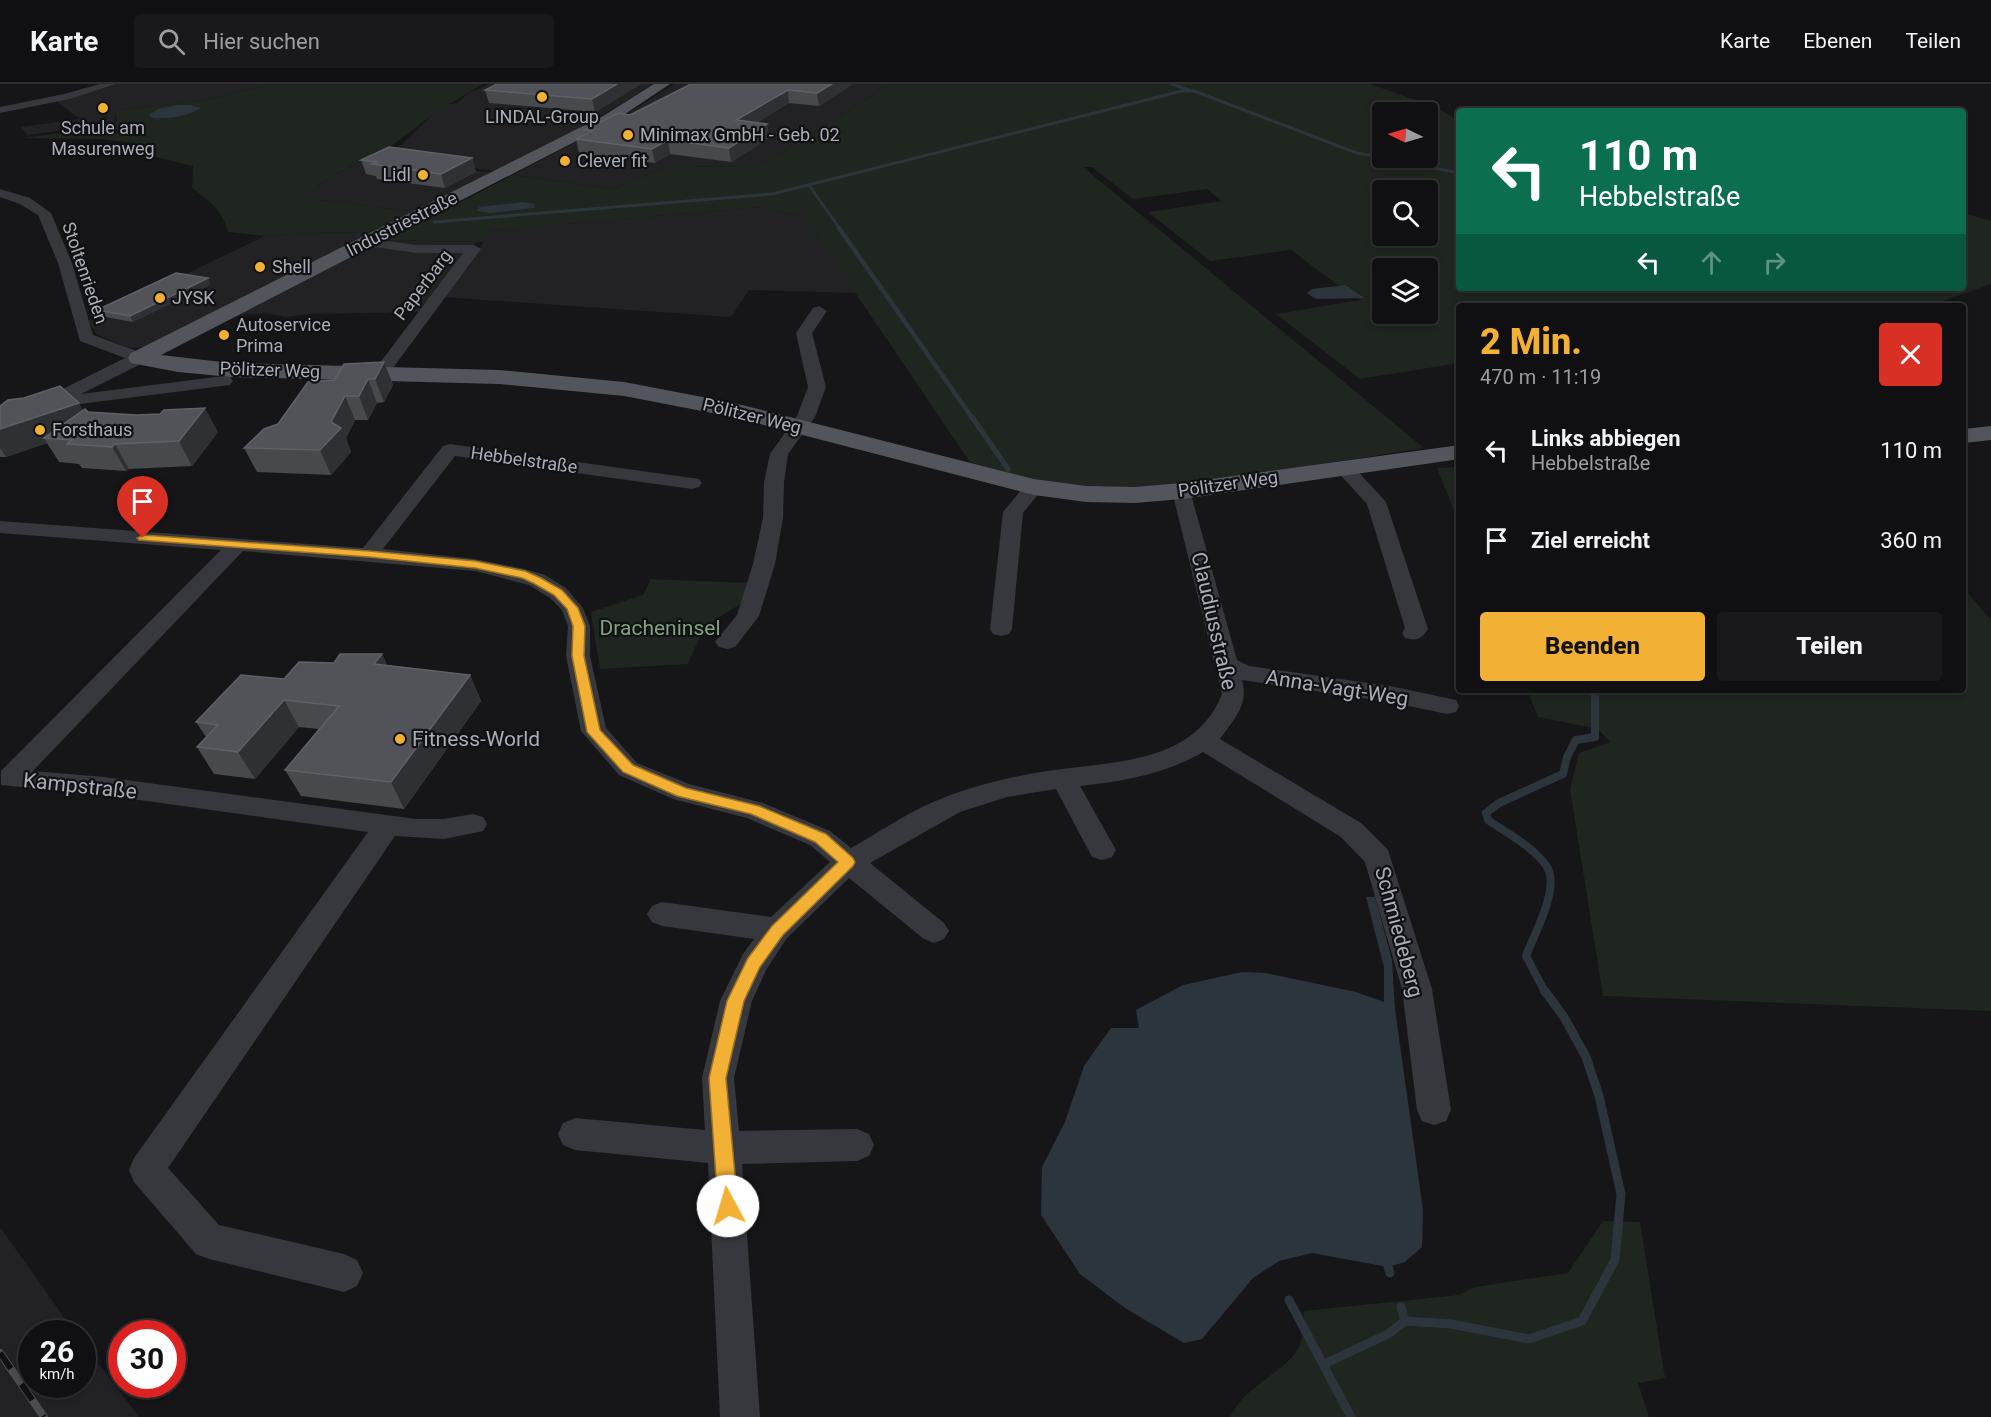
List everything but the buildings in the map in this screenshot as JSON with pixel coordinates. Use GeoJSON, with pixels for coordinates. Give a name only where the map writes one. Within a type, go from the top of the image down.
{"type":"FeatureCollection","features":[{"type":"Feature","properties":{"kind":"main road","name":"Industriestraße"},"geometry":{"type":"LineString","coordinates":[[139,358],[585,131],[663,84]]}},
{"type":"Feature","properties":{"kind":"main road","name":"Pölitzer Weg"},"geometry":{"type":"LineString","coordinates":[[139,358],[178,365],[231,370],[381,372],[510,378],[624,388],[723,408],[1034,487],[1096,494],[1135,495],[1182,491],[1456,453]]}},
{"type":"Feature","properties":{"kind":"main road"},"geometry":{"type":"LineString","coordinates":[[1966,436],[1991,433]]}},
{"type":"Feature","properties":{"kind":"street"},"geometry":{"type":"LineString","coordinates":[[0,110],[74,95],[111,84]]}},
{"type":"Feature","properties":{"kind":"street","name":"Stoltenrieden"},"geometry":{"type":"LineString","coordinates":[[0,194],[25,201],[44,213],[65,263],[86,338],[139,358]]}},
{"type":"Feature","properties":{"kind":"street","name":"Paperbarg"},"geometry":{"type":"LineString","coordinates":[[366,242],[416,249],[474,249],[381,372]]}},
{"type":"Feature","properties":{"kind":"street"},"geometry":{"type":"LineString","coordinates":[[727,642],[748,616],[764,564],[773,518],[774,483],[779,454],[806,417],[817,387],[804,333],[819,311]]}},
{"type":"Feature","properties":{"kind":"street","name":"Pölitzer Weg"},"geometry":{"type":"LineString","coordinates":[[31,410],[139,358]]}},
{"type":"Feature","properties":{"kind":"street","name":"Pölitzer Weg"},"geometry":{"type":"LineString","coordinates":[[48,403],[224,381]]}},
{"type":"Feature","properties":{"kind":"street","name":"Hebbelstraße"},"geometry":{"type":"LineString","coordinates":[[369,554],[450,450],[693,483]]}},
{"type":"Feature","properties":{"kind":"street"},"geometry":{"type":"LineString","coordinates":[[1343,467],[1376,502],[1417,629],[1413,633]]}},
{"type":"Feature","properties":{"kind":"street"},"geometry":{"type":"LineString","coordinates":[[1001,629],[1013,512],[1034,487]]}},
{"type":"Feature","properties":{"kind":"street","name":"Claudiusstraße"},"geometry":{"type":"LineString","coordinates":[[740,1417],[730,1225],[717,1078],[736,1001],[754,963],[777,930],[848,862],[951,805],[1006,788],[1063,778],[1110,774],[1178,755],[1208,737],[1227,712],[1234,694],[1182,491]]}},
{"type":"Feature","properties":{"kind":"street"},"geometry":{"type":"LineString","coordinates":[[0,527],[369,554],[475,565],[525,575],[558,593],[572,608],[579,626],[578,656],[594,732],[628,769],[682,792],[754,810],[820,838],[934,931]]}},
{"type":"Feature","properties":{"kind":"street","name":"Kampstraße"},"geometry":{"type":"LineString","coordinates":[[238,545],[10,778],[104,786],[388,825],[444,829],[473,824]]}},
{"type":"Feature","properties":{"kind":"street","name":"Anna-Vagt-Weg"},"geometry":{"type":"LineString","coordinates":[[1228,665],[1244,673],[1390,694],[1447,706]]}},
{"type":"Feature","properties":{"kind":"street","name":"Schmiedeberg"},"geometry":{"type":"LineString","coordinates":[[1203,740],[1351,830],[1378,857],[1417,989],[1434,1110]]}},
{"type":"Feature","properties":{"kind":"street"},"geometry":{"type":"LineString","coordinates":[[1063,778],[1102,850]]}},
{"type":"Feature","properties":{"kind":"street"},"geometry":{"type":"LineString","coordinates":[[344,1273],[208,1241],[146,1170],[388,825]]}},
{"type":"Feature","properties":{"kind":"street"},"geometry":{"type":"LineString","coordinates":[[662,914],[777,930]]}},
{"type":"Feature","properties":{"kind":"street"},"geometry":{"type":"LineString","coordinates":[[575,1134],[722,1148],[857,1145]]}},
{"type":"Feature","properties":{"kind":"shaded area","name":"Schule am Masurenweg"},"geometry":{"type":"Polygon","coordinates":[[[117,84],[273,84],[207,100],[115,111],[115,123],[27,135],[21,127],[80,119],[56,101],[117,84]]]}},
{"type":"Feature","properties":{"kind":"shaded area"},"geometry":{"type":"Polygon","coordinates":[[[489,84],[654,84],[581,128],[496,171],[376,156],[403,144],[441,106],[457,103],[469,93],[489,84]]]}},
{"type":"Feature","properties":{"kind":"shaded area"},"geometry":{"type":"Polygon","coordinates":[[[674,84],[890,84],[761,166],[666,167],[614,189],[513,175],[619,119],[674,84]]]}},
{"type":"Feature","properties":{"kind":"shaded area"},"geometry":{"type":"Polygon","coordinates":[[[176,105],[201,108],[189,114],[171,118],[152,118],[149,115],[158,109],[176,105]]]}},
{"type":"Feature","properties":{"kind":"shaded area"},"geometry":{"type":"Polygon","coordinates":[[[370,157],[494,173],[416,212],[304,198],[323,181],[370,157]]]}},
{"type":"Feature","properties":{"kind":"shaded area"},"geometry":{"type":"Polygon","coordinates":[[[523,202],[535,204],[534,208],[491,213],[477,211],[479,207],[523,202]]]}},
{"type":"Feature","properties":{"kind":"shaded area"},"geometry":{"type":"Polygon","coordinates":[[[759,207],[803,216],[857,293],[749,290],[731,317],[443,297],[487,238],[483,231],[759,207]]]}},
{"type":"Feature","properties":{"kind":"shaded area"},"geometry":{"type":"Polygon","coordinates":[[[308,232],[376,233],[147,347],[129,348],[96,334],[88,321],[265,236],[308,232]]]}},
{"type":"Feature","properties":{"kind":"shaded area"},"geometry":{"type":"Polygon","coordinates":[[[387,240],[476,242],[421,312],[311,314],[286,317],[265,313],[231,316],[387,240]]]}},
{"type":"Feature","properties":{"kind":"shaded area"},"geometry":{"type":"Polygon","coordinates":[[[1346,285],[1365,298],[1316,299],[1307,293],[1312,289],[1346,285]]]}},
{"type":"Feature","properties":{"kind":"shaded area"},"geometry":{"type":"Polygon","coordinates":[[[1366,897],[1375,897],[1392,960],[1395,1009],[1423,1210],[1422,1247],[1405,1262],[1388,1267],[1312,1253],[1279,1261],[1253,1278],[1202,1339],[1184,1343],[1125,1308],[1080,1274],[1041,1215],[1042,1167],[1065,1122],[1084,1066],[1111,1028],[1139,1028],[1136,1010],[1183,985],[1242,972],[1265,973],[1356,992],[1384,1002],[1384,967],[1366,897]]]}},
{"type":"Feature","properties":{"kind":"shaded area"},"geometry":{"type":"Polygon","coordinates":[[[0,1227],[66,1320],[18,1320],[18,1398],[96,1398],[96,1360],[108,1376],[108,1398],[125,1398],[139,1417],[0,1417],[0,1227]]]}},
{"type":"Feature","properties":{"kind":"green space"},"geometry":{"type":"Polygon","coordinates":[[[273,84],[483,84],[435,113],[391,146],[323,181],[305,198],[416,212],[376,233],[308,232],[265,236],[228,232],[223,218],[214,207],[192,188],[193,166],[147,155],[136,143],[101,139],[21,138],[110,127],[117,121],[115,111],[207,100],[273,84]]]}},
{"type":"Feature","properties":{"kind":"green space"},"geometry":{"type":"Polygon","coordinates":[[[890,84],[1370,84],[1421,102],[1372,102],[1372,168],[1438,168],[1438,109],[1456,119],[1456,291],[1966,291],[1966,214],[1991,221],[1991,284],[1937,303],[1456,303],[1456,363],[1360,379],[1276,314],[1360,300],[1358,298],[1364,297],[1347,285],[1339,286],[1291,250],[1210,261],[1148,212],[1222,201],[1207,189],[1133,199],[1092,167],[1083,167],[1424,448],[1182,486],[1088,488],[1018,476],[970,462],[803,216],[759,207],[484,231],[487,238],[484,242],[387,240],[513,175],[614,189],[666,167],[761,166],[890,84]]]}},
{"type":"Feature","properties":{"kind":"green space"},"geometry":{"type":"Polygon","coordinates":[[[1456,467],[1456,516],[1437,468],[1456,467]]]}},
{"type":"Feature","properties":{"kind":"green space","name":"Dracheninsel"},"geometry":{"type":"Polygon","coordinates":[[[651,579],[748,583],[741,604],[720,616],[707,628],[688,664],[600,669],[591,612],[643,595],[651,579]]]}},
{"type":"Feature","properties":{"kind":"green space"},"geometry":{"type":"Polygon","coordinates":[[[1966,591],[1991,620],[1991,1011],[1603,996],[1570,789],[1579,753],[1610,742],[1598,729],[1538,717],[1528,693],[1966,693],[1966,591]]]}},
{"type":"Feature","properties":{"kind":"green space"},"geometry":{"type":"Polygon","coordinates":[[[1603,1221],[1640,1222],[1665,1378],[1638,1383],[1649,1417],[1230,1417],[1252,1390],[1288,1361],[1299,1348],[1304,1311],[1459,1295],[1475,1287],[1568,1273],[1603,1221]]]}},
{"type":"Feature","properties":{"kind":"waterway"},"geometry":{"type":"LineString","coordinates":[[1172,84],[1189,90]]}},
{"type":"Feature","properties":{"kind":"waterway"},"geometry":{"type":"LineString","coordinates":[[434,222],[772,194],[1182,91],[1194,91],[1357,153],[1372,156]]}},
{"type":"Feature","properties":{"kind":"waterway"},"geometry":{"type":"LineString","coordinates":[[1434,168],[1456,172]]}},
{"type":"Feature","properties":{"kind":"waterway"},"geometry":{"type":"LineString","coordinates":[[809,185],[840,229]]}},
{"type":"Feature","properties":{"kind":"waterway"},"geometry":{"type":"LineString","coordinates":[[839,228],[973,419]]}},
{"type":"Feature","properties":{"kind":"waterway"},"geometry":{"type":"LineString","coordinates":[[972,417],[1008,469]]}},
{"type":"Feature","properties":{"kind":"waterway"},"geometry":{"type":"LineString","coordinates":[[1545,992],[1526,956],[1539,926],[1550,891],[1549,871],[1531,849],[1488,820],[1486,813],[1499,803],[1563,774],[1567,757],[1576,740],[1595,737],[1595,693]]}},
{"type":"Feature","properties":{"kind":"waterway"},"geometry":{"type":"LineString","coordinates":[[1405,1321],[1451,1324],[1529,1339],[1582,1321],[1615,1260],[1621,1194],[1599,1096],[1586,1057],[1564,1017],[1544,990]]}},
{"type":"Feature","properties":{"kind":"waterway"},"geometry":{"type":"LineString","coordinates":[[1388,1267],[1390,1273]]}},
{"type":"Feature","properties":{"kind":"waterway"},"geometry":{"type":"LineString","coordinates":[[1289,1300],[1351,1417]]}},
{"type":"Feature","properties":{"kind":"waterway"},"geometry":{"type":"LineString","coordinates":[[1401,1307],[1405,1321]]}},
{"type":"Feature","properties":{"kind":"waterway"},"geometry":{"type":"LineString","coordinates":[[1324,1364],[1388,1334],[1405,1321]]}},
{"type":"Feature","properties":{"kind":"railway"},"geometry":{"type":"LineString","coordinates":[[0,1353],[44,1417]]}},
{"type":"Feature","properties":{"kind":"place","name":"LINDAL-Group"},"geometry":{"type":"Point","coordinates":[542,97]}},
{"type":"Feature","properties":{"kind":"place","name":"Schule am Masurenweg"},"geometry":{"type":"Point","coordinates":[103,108]}},
{"type":"Feature","properties":{"kind":"place","name":"Minimax GmbH - Geb. 02"},"geometry":{"type":"Point","coordinates":[628,135]}},
{"type":"Feature","properties":{"kind":"place","name":"Clever fit"},"geometry":{"type":"Point","coordinates":[565,161]}},
{"type":"Feature","properties":{"kind":"place","name":"Lidl"},"geometry":{"type":"Point","coordinates":[423,175]}},
{"type":"Feature","properties":{"kind":"place","name":"Shell"},"geometry":{"type":"Point","coordinates":[260,267]}},
{"type":"Feature","properties":{"kind":"place","name":"JYSK"},"geometry":{"type":"Point","coordinates":[160,298]}},
{"type":"Feature","properties":{"kind":"place","name":"Autoservice Prima"},"geometry":{"type":"Point","coordinates":[224,335]}},
{"type":"Feature","properties":{"kind":"place","name":"Forsthaus"},"geometry":{"type":"Point","coordinates":[40,430]}},
{"type":"Feature","properties":{"kind":"place","name":"Fitness-World"},"geometry":{"type":"Point","coordinates":[400,739]}},
{"type":"Feature","properties":{"kind":"route"},"geometry":{"type":"LineString","coordinates":[[143,538],[369,554],[475,565],[525,575],[537,580],[558,593],[572,608],[579,626],[578,656],[594,732],[628,769],[682,792],[754,810],[820,838],[848,862],[777,930],[754,963],[736,1001],[717,1078],[728,1206]]}}]}
